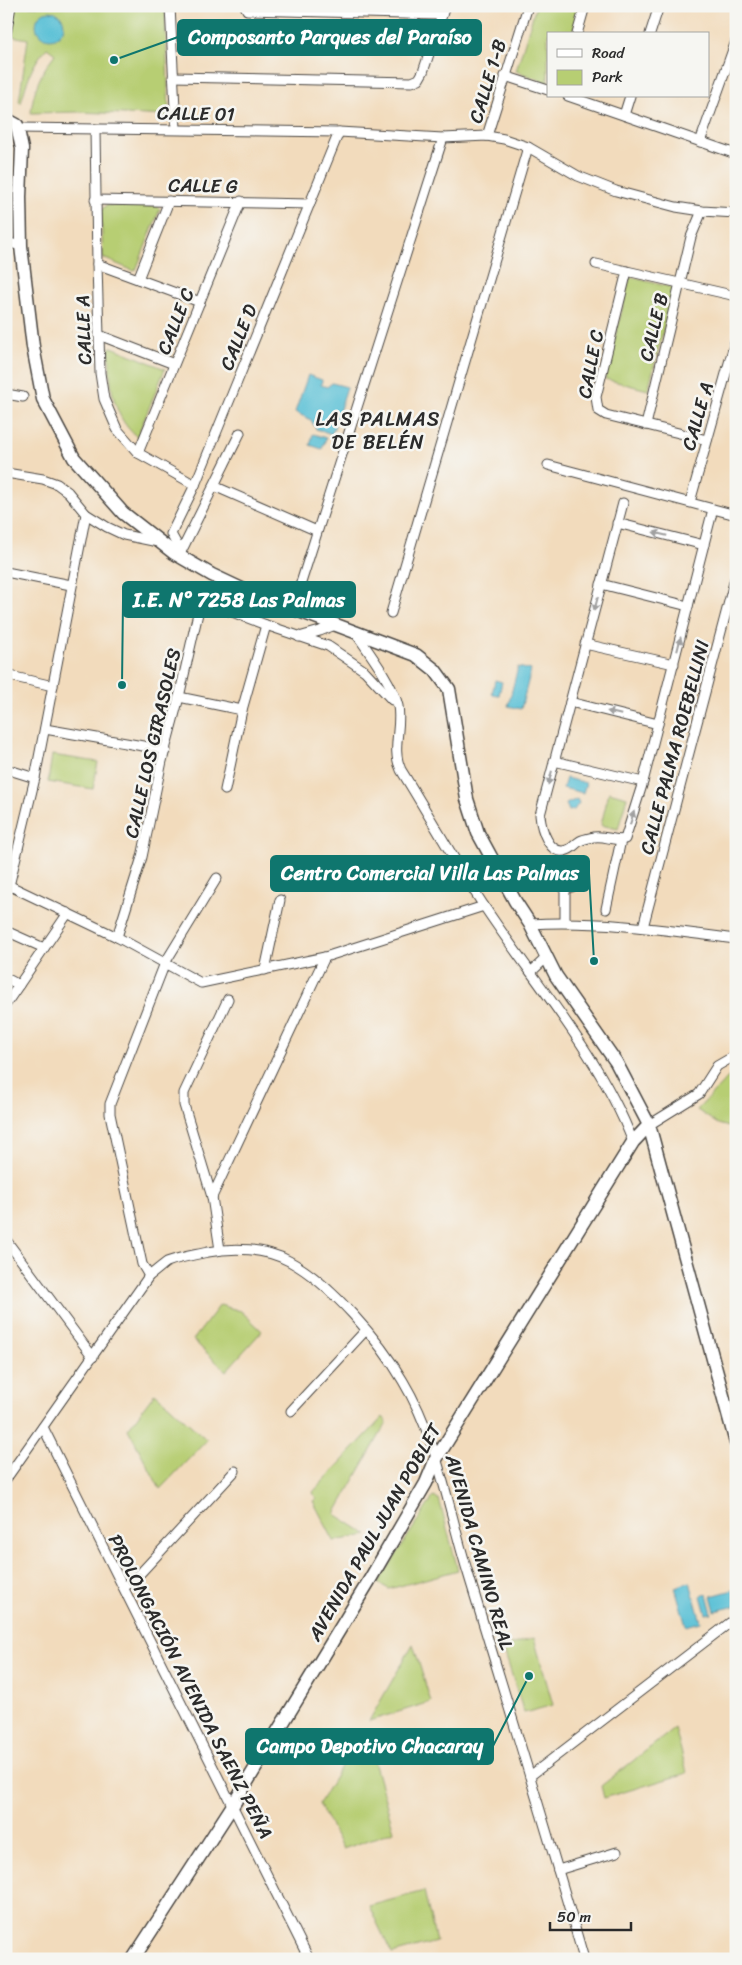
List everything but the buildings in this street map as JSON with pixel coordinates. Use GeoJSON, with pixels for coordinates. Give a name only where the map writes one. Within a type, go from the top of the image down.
{"type":"FeatureCollection","features":[{"type":"Feature","properties":{"kind":"main road"},"geometry":{"type":"LineString","coordinates":[[6,119],[14,123],[18,128],[22,149],[20,197],[22,246],[32,347],[42,399],[74,458],[123,513],[160,542],[212,575],[246,591],[416,655],[435,670],[449,689],[467,799],[476,825],[515,902],[530,924],[556,976],[616,1062],[649,1125],[736,1443]]}},
{"type":"Feature","properties":{"kind":"main road","name":"AVENIDA PAUL JUAN POBLET"},"geometry":{"type":"LineString","coordinates":[[133,1959],[233,1805],[369,1581],[426,1483],[436,1459],[633,1142],[649,1125]]}},
{"type":"Feature","properties":{"kind":"street"},"geometry":{"type":"LineString","coordinates":[[6,35],[11,6]]}},
{"type":"Feature","properties":{"kind":"street"},"geometry":{"type":"LineString","coordinates":[[170,6],[176,129]]}},
{"type":"Feature","properties":{"kind":"street"},"geometry":{"type":"LineString","coordinates":[[173,77],[412,82],[419,79],[423,72],[444,10],[247,10],[245,6]]}},
{"type":"Feature","properties":{"kind":"street","name":"CALLE 1-B"},"geometry":{"type":"LineString","coordinates":[[487,136],[528,6]]}},
{"type":"Feature","properties":{"kind":"street"},"geometry":{"type":"LineString","coordinates":[[578,32],[585,6]]}},
{"type":"Feature","properties":{"kind":"street"},"geometry":{"type":"LineString","coordinates":[[651,32],[659,6]]}},
{"type":"Feature","properties":{"kind":"street"},"geometry":{"type":"LineString","coordinates":[[700,142],[736,41]]}},
{"type":"Feature","properties":{"kind":"street"},"geometry":{"type":"LineString","coordinates":[[505,76],[547,90]]}},
{"type":"Feature","properties":{"kind":"street"},"geometry":{"type":"LineString","coordinates":[[574,98],[736,154]]}},
{"type":"Feature","properties":{"kind":"street"},"geometry":{"type":"LineString","coordinates":[[624,115],[629,98]]}},
{"type":"Feature","properties":{"kind":"street","name":"CALLE 01"},"geometry":{"type":"LineString","coordinates":[[18,128],[339,132],[443,138],[487,136],[504,139],[528,147],[578,176],[616,191],[698,211],[736,213]]}},
{"type":"Feature","properties":{"kind":"street","name":"CALLE A"},"geometry":{"type":"LineString","coordinates":[[95,129],[96,264],[104,399],[117,429],[138,453],[195,485]]}},
{"type":"Feature","properties":{"kind":"street","name":"CALLE D"},"geometry":{"type":"LineString","coordinates":[[180,554],[171,534],[195,485],[339,132]]}},
{"type":"Feature","properties":{"kind":"street"},"geometry":{"type":"LineString","coordinates":[[299,589],[443,138]]}},
{"type":"Feature","properties":{"kind":"street"},"geometry":{"type":"LineString","coordinates":[[391,613],[528,147]]}},
{"type":"Feature","properties":{"kind":"street","name":"CALLE G"},"geometry":{"type":"LineString","coordinates":[[95,200],[241,201],[310,204]]}},
{"type":"Feature","properties":{"kind":"street"},"geometry":{"type":"LineString","coordinates":[[138,279],[169,201]]}},
{"type":"Feature","properties":{"kind":"street","name":"CALLE C"},"geometry":{"type":"LineString","coordinates":[[138,453],[241,201]]}},
{"type":"Feature","properties":{"kind":"street","name":"CALLE B"},"geometry":{"type":"LineString","coordinates":[[646,425],[698,211]]}},
{"type":"Feature","properties":{"kind":"street"},"geometry":{"type":"LineString","coordinates":[[6,242],[22,246]]}},
{"type":"Feature","properties":{"kind":"street"},"geometry":{"type":"LineString","coordinates":[[96,264],[200,302]]}},
{"type":"Feature","properties":{"kind":"street"},"geometry":{"type":"LineString","coordinates":[[596,264],[736,296]]}},
{"type":"Feature","properties":{"kind":"street","name":"CALLE C"},"geometry":{"type":"LineString","coordinates":[[627,271],[596,398],[596,406],[601,413],[606,415],[707,440]]}},
{"type":"Feature","properties":{"kind":"street"},"geometry":{"type":"LineString","coordinates":[[99,334],[174,364]]}},
{"type":"Feature","properties":{"kind":"street","name":"CALLE A"},"geometry":{"type":"LineString","coordinates":[[690,502],[736,338]]}},
{"type":"Feature","properties":{"kind":"street"},"geometry":{"type":"LineString","coordinates":[[6,394],[23,397]]}},
{"type":"Feature","properties":{"kind":"street"},"geometry":{"type":"LineString","coordinates":[[180,554],[240,433]]}},
{"type":"Feature","properties":{"kind":"street"},"geometry":{"type":"LineString","coordinates":[[548,465],[736,515]]}},
{"type":"Feature","properties":{"kind":"street"},"geometry":{"type":"LineString","coordinates":[[6,474],[43,478],[57,484],[68,492],[86,514],[124,535],[160,542]]}},
{"type":"Feature","properties":{"kind":"street"},"geometry":{"type":"LineString","coordinates":[[214,486],[317,531]]}},
{"type":"Feature","properties":{"kind":"street"},"geometry":{"type":"LineString","coordinates":[[623,502],[540,815],[541,826],[555,850],[564,851],[580,841],[597,836],[620,840],[625,839],[643,782],[713,509]]}},
{"type":"Feature","properties":{"kind":"street"},"geometry":{"type":"LineString","coordinates":[[86,514],[35,778],[8,885],[118,937],[201,983],[325,957],[484,906]]}},
{"type":"Feature","properties":{"kind":"street"},"geometry":{"type":"LineString","coordinates":[[617,524],[704,545]]}},
{"type":"Feature","properties":{"kind":"street"},"geometry":{"type":"LineString","coordinates":[[6,572],[71,585]]}},
{"type":"Feature","properties":{"kind":"street","name":"CALLE PALMA ROEBELLINI"},"geometry":{"type":"LineString","coordinates":[[643,927],[736,575]]}},
{"type":"Feature","properties":{"kind":"street"},"geometry":{"type":"LineString","coordinates":[[601,584],[688,606]]}},
{"type":"Feature","properties":{"kind":"street"},"geometry":{"type":"LineString","coordinates":[[201,600],[246,591]]}},
{"type":"Feature","properties":{"kind":"street"},"geometry":{"type":"LineString","coordinates":[[201,600],[328,646],[365,671],[398,706]]}},
{"type":"Feature","properties":{"kind":"street","name":"CALLE LOS GIRASOLES"},"geometry":{"type":"LineString","coordinates":[[118,937],[142,857],[201,600]]}},
{"type":"Feature","properties":{"kind":"street"},"geometry":{"type":"LineString","coordinates":[[299,637],[335,624]]}},
{"type":"Feature","properties":{"kind":"street"},"geometry":{"type":"LineString","coordinates":[[225,790],[242,710],[266,625]]}},
{"type":"Feature","properties":{"kind":"street"},"geometry":{"type":"LineString","coordinates":[[355,632],[379,667],[398,706],[396,749],[398,763],[484,906],[602,1075],[633,1142]]}},
{"type":"Feature","properties":{"kind":"street"},"geometry":{"type":"LineString","coordinates":[[585,644],[674,664]]}},
{"type":"Feature","properties":{"kind":"street"},"geometry":{"type":"LineString","coordinates":[[6,675],[53,686]]}},
{"type":"Feature","properties":{"kind":"street"},"geometry":{"type":"LineString","coordinates":[[179,697],[242,710]]}},
{"type":"Feature","properties":{"kind":"street"},"geometry":{"type":"LineString","coordinates":[[570,702],[658,724]]}},
{"type":"Feature","properties":{"kind":"street"},"geometry":{"type":"LineString","coordinates":[[45,729],[166,750]]}},
{"type":"Feature","properties":{"kind":"street"},"geometry":{"type":"LineString","coordinates":[[554,761],[643,782]]}},
{"type":"Feature","properties":{"kind":"street"},"geometry":{"type":"LineString","coordinates":[[6,769],[35,778]]}},
{"type":"Feature","properties":{"kind":"street"},"geometry":{"type":"LineString","coordinates":[[606,909],[620,840]]}},
{"type":"Feature","properties":{"kind":"street"},"geometry":{"type":"LineString","coordinates":[[564,851],[565,863]]}},
{"type":"Feature","properties":{"kind":"street"},"geometry":{"type":"LineString","coordinates":[[565,863],[578,868],[579,878],[572,887],[564,887],[558,883],[555,876],[556,868],[565,863]]}},
{"type":"Feature","properties":{"kind":"street"},"geometry":{"type":"LineString","coordinates":[[149,1276],[142,1264],[110,1114],[110,1104],[165,964],[217,878]]}},
{"type":"Feature","properties":{"kind":"street"},"geometry":{"type":"LineString","coordinates":[[564,887],[565,922]]}},
{"type":"Feature","properties":{"kind":"street"},"geometry":{"type":"LineString","coordinates":[[264,970],[280,900]]}},
{"type":"Feature","properties":{"kind":"street"},"geometry":{"type":"LineString","coordinates":[[6,1004],[68,913]]}},
{"type":"Feature","properties":{"kind":"street"},"geometry":{"type":"LineString","coordinates":[[530,924],[565,922],[643,927],[736,938]]}},
{"type":"Feature","properties":{"kind":"street"},"geometry":{"type":"LineString","coordinates":[[6,931],[44,948]]}},
{"type":"Feature","properties":{"kind":"street"},"geometry":{"type":"LineString","coordinates":[[212,1197],[325,957]]}},
{"type":"Feature","properties":{"kind":"street"},"geometry":{"type":"LineString","coordinates":[[531,972],[546,958]]}},
{"type":"Feature","properties":{"kind":"street"},"geometry":{"type":"LineString","coordinates":[[6,978],[19,985]]}},
{"type":"Feature","properties":{"kind":"street"},"geometry":{"type":"LineString","coordinates":[[220,1250],[212,1197],[184,1105],[184,1093],[228,999]]}},
{"type":"Feature","properties":{"kind":"street"},"geometry":{"type":"LineString","coordinates":[[649,1125],[699,1094],[717,1066],[736,1055]]}},
{"type":"Feature","properties":{"kind":"street"},"geometry":{"type":"LineString","coordinates":[[6,1240],[93,1357]]}},
{"type":"Feature","properties":{"kind":"street","name":"AVENIDA CAMINO REAL"},"geometry":{"type":"LineString","coordinates":[[6,1480],[149,1276],[167,1263],[220,1250],[264,1252],[289,1261],[319,1282],[366,1330],[404,1381],[422,1418],[436,1459],[467,1570],[584,1959]]}},
{"type":"Feature","properties":{"kind":"street"},"geometry":{"type":"LineString","coordinates":[[291,1411],[366,1330]]}},
{"type":"Feature","properties":{"kind":"street","name":"PROLONGACIÓN AVENIDA SAENZ PEÑA"},"geometry":{"type":"LineString","coordinates":[[43,1427],[310,1959]]}},
{"type":"Feature","properties":{"kind":"street"},"geometry":{"type":"LineString","coordinates":[[124,1587],[134,1580],[235,1471]]}},
{"type":"Feature","properties":{"kind":"street"},"geometry":{"type":"LineString","coordinates":[[530,1776],[736,1618]]}},
{"type":"Feature","properties":{"kind":"street"},"geometry":{"type":"LineString","coordinates":[[558,1870],[617,1852]]}},
{"type":"Feature","properties":{"kind":"green space"},"geometry":{"type":"Polygon","coordinates":[[[15,6],[165,6],[169,116],[79,112],[31,113],[38,82],[55,54],[47,48],[37,60],[30,74],[21,103],[19,102],[28,39],[11,36],[15,6]]]}},
{"type":"Feature","properties":{"kind":"green space"},"geometry":{"type":"Polygon","coordinates":[[[536,6],[581,6],[573,32],[547,32],[547,83],[516,71],[536,6]]]}},
{"type":"Feature","properties":{"kind":"green space"},"geometry":{"type":"Polygon","coordinates":[[[106,205],[157,206],[160,209],[134,271],[103,258],[101,211],[106,205]]]}},
{"type":"Feature","properties":{"kind":"green space"},"geometry":{"type":"Polygon","coordinates":[[[630,277],[674,288],[648,390],[605,379],[630,277]]]}},
{"type":"Feature","properties":{"kind":"green space"},"geometry":{"type":"Polygon","coordinates":[[[112,347],[165,369],[137,437],[121,418],[113,396],[109,348],[112,347]]]}},
{"type":"Feature","properties":{"kind":"green space"},"geometry":{"type":"Polygon","coordinates":[[[52,755],[98,762],[93,789],[48,782],[52,755]]]}},
{"type":"Feature","properties":{"kind":"green space"},"geometry":{"type":"Polygon","coordinates":[[[609,792],[627,797],[618,829],[601,825],[609,792]]]}},
{"type":"Feature","properties":{"kind":"green space"},"geometry":{"type":"Polygon","coordinates":[[[736,1069],[736,1129],[718,1124],[697,1110],[736,1069]]]}},
{"type":"Feature","properties":{"kind":"green space"},"geometry":{"type":"Polygon","coordinates":[[[220,1305],[241,1311],[262,1331],[226,1371],[193,1340],[220,1305]]]}},
{"type":"Feature","properties":{"kind":"green space"},"geometry":{"type":"Polygon","coordinates":[[[155,1393],[207,1440],[160,1489],[128,1429],[155,1393]]]}},
{"type":"Feature","properties":{"kind":"green space"},"geometry":{"type":"Polygon","coordinates":[[[383,1417],[387,1422],[335,1514],[368,1535],[334,1541],[313,1501],[316,1499],[313,1492],[383,1417]]]}},
{"type":"Feature","properties":{"kind":"green space"},"geometry":{"type":"Polygon","coordinates":[[[433,1497],[439,1499],[458,1570],[389,1589],[378,1583],[433,1497]]]}},
{"type":"Feature","properties":{"kind":"green space"},"geometry":{"type":"Polygon","coordinates":[[[534,1638],[553,1705],[524,1713],[503,1647],[534,1638]]]}},
{"type":"Feature","properties":{"kind":"green space"},"geometry":{"type":"Polygon","coordinates":[[[413,1644],[431,1702],[369,1721],[413,1644]]]}},
{"type":"Feature","properties":{"kind":"green space"},"geometry":{"type":"Polygon","coordinates":[[[675,1728],[687,1773],[604,1798],[601,1786],[675,1728]]]}},
{"type":"Feature","properties":{"kind":"green space"},"geometry":{"type":"Polygon","coordinates":[[[365,1730],[394,1831],[343,1849],[319,1804],[362,1731],[365,1730]]]}},
{"type":"Feature","properties":{"kind":"green space"},"geometry":{"type":"Polygon","coordinates":[[[424,1891],[436,1942],[392,1954],[369,1906],[424,1891]]]}},
{"type":"Feature","properties":{"kind":"water"},"geometry":{"type":"Polygon","coordinates":[[[50,11],[60,15],[64,25],[60,35],[50,39],[40,35],[36,25],[40,15],[50,11]]]}},
{"type":"Feature","properties":{"kind":"water"},"geometry":{"type":"Polygon","coordinates":[[[308,375],[322,380],[321,385],[327,387],[332,383],[347,387],[332,434],[316,429],[311,420],[295,412],[308,375]]]}},
{"type":"Feature","properties":{"kind":"water"},"geometry":{"type":"Polygon","coordinates":[[[313,434],[326,438],[322,449],[310,445],[313,434]]]}},
{"type":"Feature","properties":{"kind":"water"},"geometry":{"type":"Polygon","coordinates":[[[518,667],[531,670],[521,709],[508,706],[518,667]]]}},
{"type":"Feature","properties":{"kind":"water"},"geometry":{"type":"Polygon","coordinates":[[[495,680],[502,682],[499,695],[492,694],[495,680]]]}},
{"type":"Feature","properties":{"kind":"water"},"geometry":{"type":"Polygon","coordinates":[[[566,778],[586,783],[583,793],[563,788],[566,778]]]}},
{"type":"Feature","properties":{"kind":"water"},"geometry":{"type":"Polygon","coordinates":[[[577,799],[579,803],[574,810],[569,811],[566,804],[577,799]]]}},
{"type":"Feature","properties":{"kind":"water"},"geometry":{"type":"Polygon","coordinates":[[[690,1582],[701,1622],[686,1626],[675,1587],[690,1582]]]}},
{"type":"Feature","properties":{"kind":"water"},"geometry":{"type":"Polygon","coordinates":[[[733,1590],[736,1606],[715,1611],[711,1596],[733,1590]]]}},
{"type":"Feature","properties":{"kind":"water"},"geometry":{"type":"Polygon","coordinates":[[[707,1594],[712,1613],[706,1614],[701,1596],[707,1594]]]}},
{"type":"Feature","properties":{"kind":"place","name":"Composanto Parques del Paraíso"},"geometry":{"type":"Point","coordinates":[114,60]}},
{"type":"Feature","properties":{"kind":"place","name":"I.E. N° 7258 Las Palmas"},"geometry":{"type":"Point","coordinates":[122,685]}},
{"type":"Feature","properties":{"kind":"place","name":"Centro Comercial Villa Las Palmas"},"geometry":{"type":"Point","coordinates":[594,961]}},
{"type":"Feature","properties":{"kind":"place","name":"Campo Depotivo Chacaray"},"geometry":{"type":"Point","coordinates":[529,1676]}},
{"type":"Feature","properties":{"kind":"district","name":"LAS PALMAS DE BELÉN"},"geometry":{"type":"Point","coordinates":[378,430]}}]}
